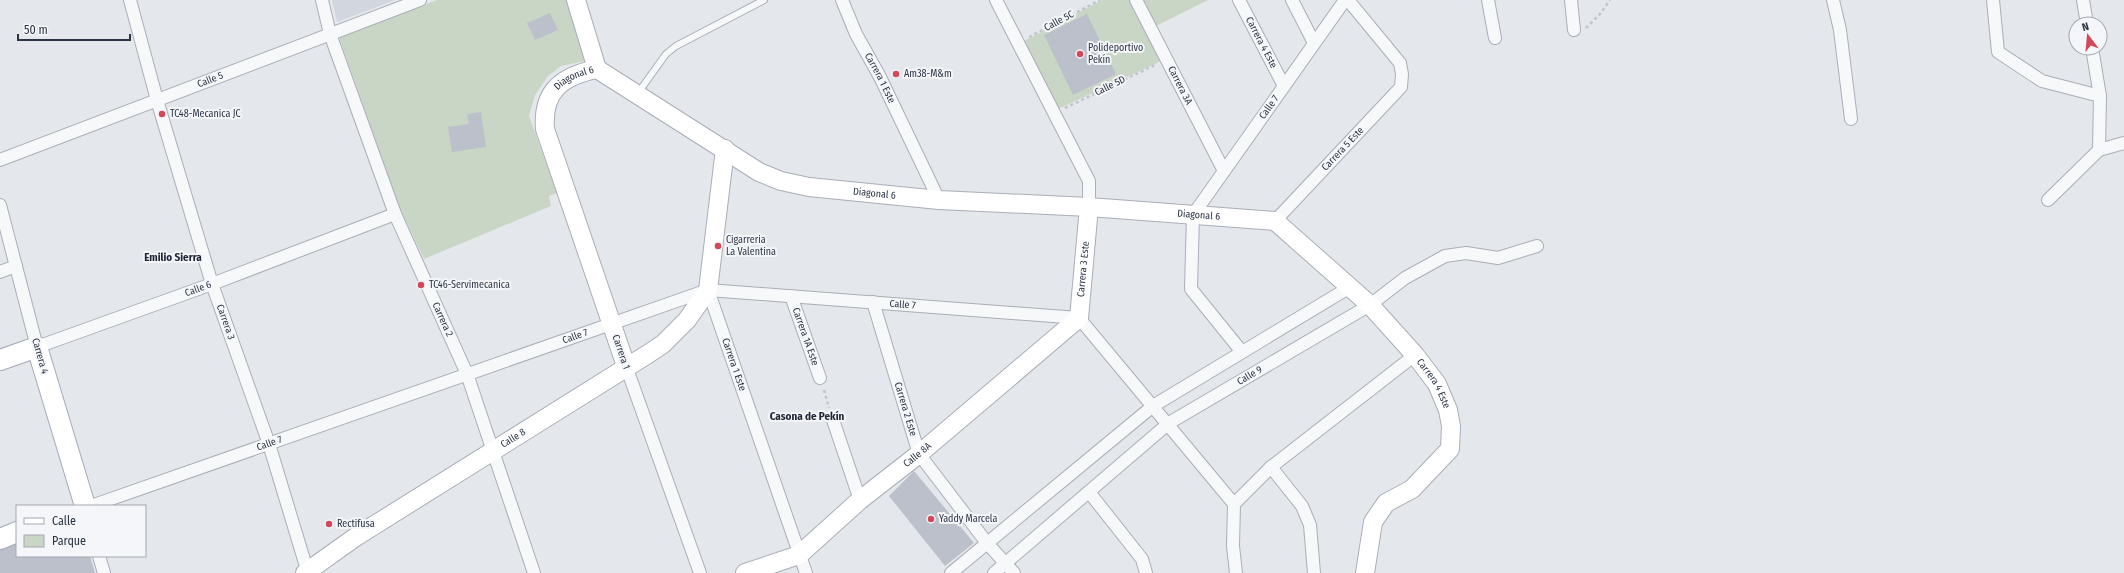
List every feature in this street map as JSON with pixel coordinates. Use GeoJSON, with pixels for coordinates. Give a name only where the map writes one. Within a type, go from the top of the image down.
{"type":"FeatureCollection","features":[{"type":"Feature","properties":{"kind":"main road"},"geometry":{"type":"LineString","coordinates":[[576,0],[596,69]]}},
{"type":"Feature","properties":{"kind":"main road","name":"Diagonal 6"},"geometry":{"type":"LineString","coordinates":[[545,129],[544,116],[548,100],[554,90],[563,80],[577,73],[596,69],[725,149],[759,172],[781,181],[809,187],[938,200],[1089,207],[1275,221]]}},
{"type":"Feature","properties":{"kind":"main road","name":"Carrera 1"},"geometry":{"type":"LineString","coordinates":[[545,129],[626,366]]}},
{"type":"Feature","properties":{"kind":"main road","name":"Carrera 1 Este"},"geometry":{"type":"LineString","coordinates":[[708,290],[725,149]]}},
{"type":"Feature","properties":{"kind":"main road","name":"Carrera 3 Este"},"geometry":{"type":"LineString","coordinates":[[1079,318],[1089,207]]}},
{"type":"Feature","properties":{"kind":"main road","name":"Carrera 4 Este"},"geometry":{"type":"LineString","coordinates":[[1275,221],[1370,305],[1415,355],[1436,384],[1448,410],[1451,426],[1450,448],[1412,489],[1386,503],[1373,522],[1365,573]]}},
{"type":"Feature","properties":{"kind":"main road","name":"Calle 8"},"geometry":{"type":"LineString","coordinates":[[307,572],[340,546],[658,347],[698,306],[708,290]]}},
{"type":"Feature","properties":{"kind":"main road","name":"Calle 8A"},"geometry":{"type":"LineString","coordinates":[[745,573],[799,555],[860,500],[919,454],[1079,318]]}},
{"type":"Feature","properties":{"kind":"main road","name":"Calle 6"},"geometry":{"type":"LineString","coordinates":[[0,360],[37,347]]}},
{"type":"Feature","properties":{"kind":"main road","name":"Carrera 4"},"geometry":{"type":"LineString","coordinates":[[37,347],[85,505]]}},
{"type":"Feature","properties":{"kind":"main road"},"geometry":{"type":"LineString","coordinates":[[0,539],[16,532]]}},
{"type":"Feature","properties":{"kind":"street","name":"Carrera 3"},"geometry":{"type":"LineString","coordinates":[[130,0],[157,100],[212,284],[269,444],[307,572]]}},
{"type":"Feature","properties":{"kind":"street","name":"Carrera 2"},"geometry":{"type":"LineString","coordinates":[[322,0],[330,34],[395,214],[467,374],[534,573]]}},
{"type":"Feature","properties":{"kind":"street","name":"Calle 5"},"geometry":{"type":"LineString","coordinates":[[0,160],[420,0]]}},
{"type":"Feature","properties":{"kind":"street","name":"Carrera 1 Este"},"geometry":{"type":"LineString","coordinates":[[842,0],[856,34],[880,77],[938,200]]}},
{"type":"Feature","properties":{"kind":"street","name":"Carrera 3 Este"},"geometry":{"type":"LineString","coordinates":[[996,0],[1089,181],[1089,207]]}},
{"type":"Feature","properties":{"kind":"street","name":"Carrera 3A"},"geometry":{"type":"LineString","coordinates":[[1136,0],[1224,171]]}},
{"type":"Feature","properties":{"kind":"street","name":"Carrera 4 Este"},"geometry":{"type":"LineString","coordinates":[[1239,0],[1284,86]]}},
{"type":"Feature","properties":{"kind":"street"},"geometry":{"type":"LineString","coordinates":[[1292,0],[1314,43]]}},
{"type":"Feature","properties":{"kind":"street","name":"Calle 7"},"geometry":{"type":"LineString","coordinates":[[1193,215],[1345,0]]}},
{"type":"Feature","properties":{"kind":"street","name":"Carrera 5 Este"},"geometry":{"type":"LineString","coordinates":[[1275,221],[1401,87],[1402,74],[1400,63],[1348,0]]}},
{"type":"Feature","properties":{"kind":"street"},"geometry":{"type":"LineString","coordinates":[[1488,0],[1495,38]]}},
{"type":"Feature","properties":{"kind":"street"},"geometry":{"type":"LineString","coordinates":[[1571,0],[1574,30]]}},
{"type":"Feature","properties":{"kind":"street"},"geometry":{"type":"LineString","coordinates":[[1833,0],[1840,30],[1850,119]]}},
{"type":"Feature","properties":{"kind":"street"},"geometry":{"type":"LineString","coordinates":[[1993,0],[1998,52],[2042,81],[2100,96]]}},
{"type":"Feature","properties":{"kind":"street"},"geometry":{"type":"LineString","coordinates":[[2083,0],[2086,16]]}},
{"type":"Feature","properties":{"kind":"street"},"geometry":{"type":"LineString","coordinates":[[2093,56],[2100,96],[2099,150]]}},
{"type":"Feature","properties":{"kind":"street"},"geometry":{"type":"LineString","coordinates":[[2048,200],[2099,150],[2124,143]]}},
{"type":"Feature","properties":{"kind":"street","name":"Carrera 4"},"geometry":{"type":"LineString","coordinates":[[0,205],[37,347]]}},
{"type":"Feature","properties":{"kind":"street","name":"Calle 6"},"geometry":{"type":"LineString","coordinates":[[37,347],[212,284],[395,214]]}},
{"type":"Feature","properties":{"kind":"street"},"geometry":{"type":"LineString","coordinates":[[1193,215],[1191,289],[1242,352]]}},
{"type":"Feature","properties":{"kind":"street","name":"Calle 9"},"geometry":{"type":"LineString","coordinates":[[994,573],[1169,423],[1370,305],[1405,278],[1445,256],[1466,253],[1498,258],[1537,246]]}},
{"type":"Feature","properties":{"kind":"street"},"geometry":{"type":"LineString","coordinates":[[0,272],[16,266]]}},
{"type":"Feature","properties":{"kind":"street"},"geometry":{"type":"LineString","coordinates":[[951,573],[1153,406],[1350,287]]}},
{"type":"Feature","properties":{"kind":"street","name":"Carrera 1 Este"},"geometry":{"type":"LineString","coordinates":[[708,290],[806,573]]}},
{"type":"Feature","properties":{"kind":"street","name":"Calle 7"},"geometry":{"type":"LineString","coordinates":[[94,505],[708,290],[1079,318]]}},
{"type":"Feature","properties":{"kind":"street","name":"Carrera 1A Este"},"geometry":{"type":"LineString","coordinates":[[791,296],[820,378]]}},
{"type":"Feature","properties":{"kind":"street","name":"Carrera 2 Este"},"geometry":{"type":"LineString","coordinates":[[873,302],[919,454],[987,543],[1014,573]]}},
{"type":"Feature","properties":{"kind":"street"},"geometry":{"type":"LineString","coordinates":[[1079,318],[1169,423],[1234,504],[1233,546],[1236,573]]}},
{"type":"Feature","properties":{"kind":"street"},"geometry":{"type":"LineString","coordinates":[[1234,504],[1271,467],[1415,355]]}},
{"type":"Feature","properties":{"kind":"street","name":"Carrera 1"},"geometry":{"type":"LineString","coordinates":[[626,366],[700,573]]}},
{"type":"Feature","properties":{"kind":"street"},"geometry":{"type":"LineString","coordinates":[[833,420],[860,500]]}},
{"type":"Feature","properties":{"kind":"street"},"geometry":{"type":"LineString","coordinates":[[1271,467],[1302,506],[1305,512],[1310,525],[1314,573]]}},
{"type":"Feature","properties":{"kind":"street"},"geometry":{"type":"LineString","coordinates":[[1089,492],[1142,559],[1146,573]]}},
{"type":"Feature","properties":{"kind":"street"},"geometry":{"type":"LineString","coordinates":[[100,557],[104,573]]}},
{"type":"Feature","properties":{"kind":"lane"},"geometry":{"type":"LineString","coordinates":[[637,94],[666,54],[676,46],[764,0]]}},
{"type":"Feature","properties":{"kind":"path","name":"Calle 5C"},"geometry":{"type":"LineString","coordinates":[[1018,43],[1100,0]]}},
{"type":"Feature","properties":{"kind":"path"},"geometry":{"type":"LineString","coordinates":[[1574,30],[1579,32],[1589,27],[1610,0]]}},
{"type":"Feature","properties":{"kind":"path","name":"Calle 5D"},"geometry":{"type":"LineString","coordinates":[[1054,114],[1166,59]]}},
{"type":"Feature","properties":{"kind":"path"},"geometry":{"type":"LineString","coordinates":[[820,378],[833,420]]}},
{"type":"Feature","properties":{"kind":"shaded area"},"geometry":{"type":"Polygon","coordinates":[[[332,0],[395,0],[337,22],[332,0]]]}},
{"type":"Feature","properties":{"kind":"green space"},"geometry":{"type":"Polygon","coordinates":[[[437,0],[568,0],[585,61],[561,66],[548,76],[535,95],[529,116],[557,193],[549,196],[551,206],[424,259],[401,211],[339,37],[437,0]]]}},
{"type":"Feature","properties":{"kind":"green space"},"geometry":{"type":"Polygon","coordinates":[[[1102,0],[1130,0],[1161,61],[1058,109],[1024,41],[1102,0]]]}},
{"type":"Feature","properties":{"kind":"green space"},"geometry":{"type":"Polygon","coordinates":[[[1143,0],[1208,0],[1156,26],[1143,0]]]}},
{"type":"Feature","properties":{"kind":"building"},"geometry":{"type":"Polygon","coordinates":[[[550,13],[558,30],[535,40],[527,23],[550,13]]]}},
{"type":"Feature","properties":{"kind":"building","name":"Polideportivo Pekín"},"geometry":{"type":"Polygon","coordinates":[[[1087,14],[1116,74],[1073,95],[1044,35],[1087,14]]]}},
{"type":"Feature","properties":{"kind":"building"},"geometry":{"type":"Polygon","coordinates":[[[481,112],[486,147],[452,152],[448,127],[469,124],[467,114],[481,112]]]}},
{"type":"Feature","properties":{"kind":"building","name":"Yaddy Marcela"},"geometry":{"type":"Polygon","coordinates":[[[914,471],[974,543],[945,566],[889,496],[914,471]]]}},
{"type":"Feature","properties":{"kind":"building"},"geometry":{"type":"Polygon","coordinates":[[[16,544],[16,557],[90,557],[95,573],[0,573],[0,550],[16,544]]]}},
{"type":"Feature","properties":{"kind":"place","name":"Polideportivo Pekín"},"geometry":{"type":"Point","coordinates":[1080,54]}},
{"type":"Feature","properties":{"kind":"place","name":"Am38-M&m"},"geometry":{"type":"Point","coordinates":[896,74]}},
{"type":"Feature","properties":{"kind":"place","name":"TC48-Mecanica JC"},"geometry":{"type":"Point","coordinates":[162,114]}},
{"type":"Feature","properties":{"kind":"place","name":"Cigarreria La Valentina"},"geometry":{"type":"Point","coordinates":[718,246]}},
{"type":"Feature","properties":{"kind":"place","name":"TC46-Servimecanica"},"geometry":{"type":"Point","coordinates":[421,285]}},
{"type":"Feature","properties":{"kind":"place","name":"Yaddy Marcela"},"geometry":{"type":"Point","coordinates":[931,519]}},
{"type":"Feature","properties":{"kind":"place","name":"Rectifusa"},"geometry":{"type":"Point","coordinates":[329,524]}},
{"type":"Feature","properties":{"kind":"district","name":"Emilio Sierra"},"geometry":{"type":"Point","coordinates":[173,257]}},
{"type":"Feature","properties":{"kind":"district","name":"Casona de Pekín"},"geometry":{"type":"Point","coordinates":[807,416]}}]}
